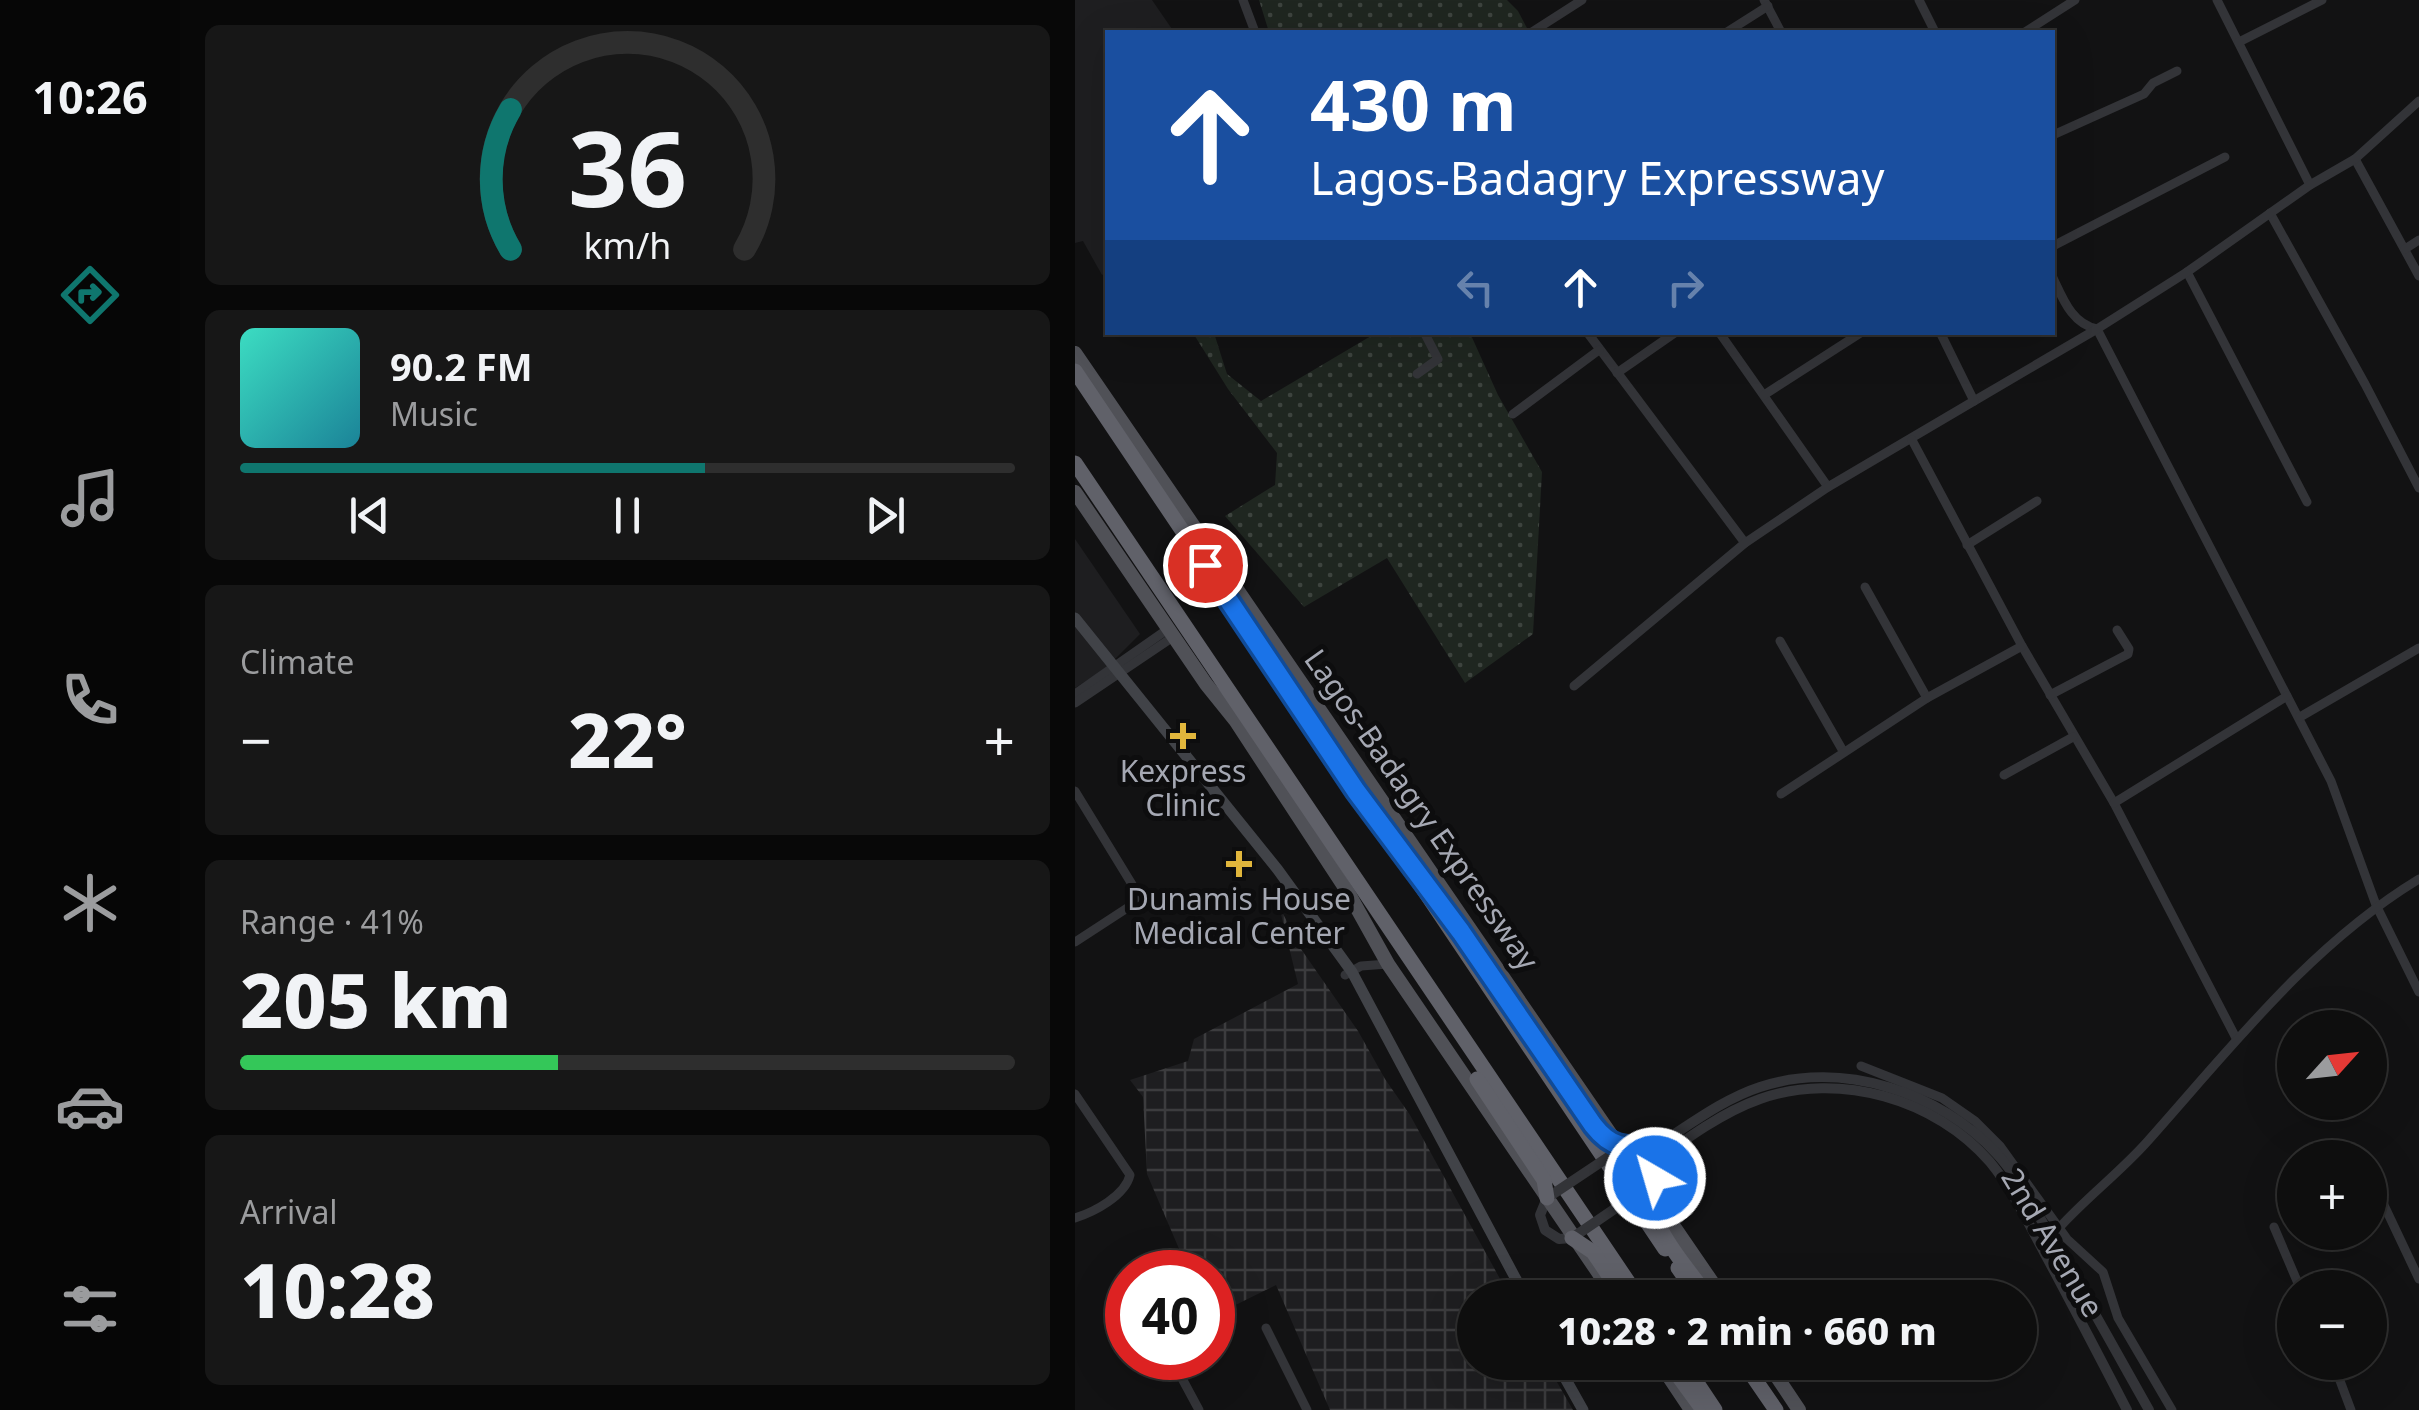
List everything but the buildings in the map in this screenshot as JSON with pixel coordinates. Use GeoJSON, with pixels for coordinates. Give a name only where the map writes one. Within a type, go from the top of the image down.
{"type":"FeatureCollection","features":[{"type":"Feature","properties":{"kind":"highway","name":"Lagos-Badagry Expressway"},"geometry":{"type":"LineString","coordinates":[[1075,371],[1687,1280]]}},
{"type":"Feature","properties":{"kind":"highway"},"geometry":{"type":"LineString","coordinates":[[1075,463],[1627,1280]]}},
{"type":"Feature","properties":{"kind":"highway"},"geometry":{"type":"LineString","coordinates":[[1356,791],[1598,1132],[1611,1142],[1626,1146]]}},
{"type":"Feature","properties":{"kind":"highway"},"geometry":{"type":"LineString","coordinates":[[1325,832],[1407,970],[1544,1180],[1547,1198]]}},
{"type":"Feature","properties":{"kind":"highway"},"geometry":{"type":"LineString","coordinates":[[1651,1184],[1650,1203],[1655,1220],[1697,1280]]}},
{"type":"Feature","properties":{"kind":"highway"},"geometry":{"type":"LineString","coordinates":[[1573,1238],[1593,1252],[1612,1280]]}},
{"type":"Feature","properties":{"kind":"highway"},"geometry":{"type":"LineString","coordinates":[[1681,1380],[1703,1410]]}},
{"type":"Feature","properties":{"kind":"highway"},"geometry":{"type":"LineString","coordinates":[[1695,1380],[1715,1410]]}},
{"type":"Feature","properties":{"kind":"highway"},"geometry":{"type":"LineString","coordinates":[[1755,1380],[1776,1410]]}},
{"type":"Feature","properties":{"kind":"highway"},"geometry":{"type":"LineString","coordinates":[[1766,1380],[1786,1410]]}},
{"type":"Feature","properties":{"kind":"main road","name":"Lagos-Badagry Expressway"},"geometry":{"type":"LineString","coordinates":[[1075,352],[1711,1280]]}},
{"type":"Feature","properties":{"kind":"main road"},"geometry":{"type":"LineString","coordinates":[[1075,492],[1235,720],[1349,894],[1384,957],[1603,1280]]}},
{"type":"Feature","properties":{"kind":"main road"},"geometry":{"type":"LineString","coordinates":[[1075,618],[1278,870],[1349,974],[1513,1280]]}},
{"type":"Feature","properties":{"kind":"main road"},"geometry":{"type":"LineString","coordinates":[[1075,628],[1116,672]]}},
{"type":"Feature","properties":{"kind":"main road"},"geometry":{"type":"LineString","coordinates":[[1569,1380],[1585,1410]]}},
{"type":"Feature","properties":{"kind":"main road"},"geometry":{"type":"LineString","coordinates":[[1671,1380],[1691,1410]]}},
{"type":"Feature","properties":{"kind":"main road"},"geometry":{"type":"LineString","coordinates":[[1779,1380],[1799,1410]]}},
{"type":"Feature","properties":{"kind":"street"},"geometry":{"type":"LineString","coordinates":[[1243,0],[1254,30]]}},
{"type":"Feature","properties":{"kind":"street"},"geometry":{"type":"LineString","coordinates":[[1535,30],[1582,0]]}},
{"type":"Feature","properties":{"kind":"street"},"geometry":{"type":"LineString","coordinates":[[1919,0],[1934,30]]}},
{"type":"Feature","properties":{"kind":"street"},"geometry":{"type":"LineString","coordinates":[[2028,30],[2075,0]]}},
{"type":"Feature","properties":{"kind":"street"},"geometry":{"type":"LineString","coordinates":[[2217,0],[2310,185]]}},
{"type":"Feature","properties":{"kind":"street"},"geometry":{"type":"LineString","coordinates":[[2239,42],[2322,0]]}},
{"type":"Feature","properties":{"kind":"street"},"geometry":{"type":"LineString","coordinates":[[1730,30],[1766,3],[1780,30]]}},
{"type":"Feature","properties":{"kind":"street"},"geometry":{"type":"LineString","coordinates":[[2055,134],[2144,94],[2153,83],[2177,71]]}},
{"type":"Feature","properties":{"kind":"street"},"geometry":{"type":"LineString","coordinates":[[1574,686],[1745,542],[1829,487],[2097,330],[2187,272],[2310,185],[2355,159],[2419,101]]}},
{"type":"Feature","properties":{"kind":"street"},"geometry":{"type":"LineString","coordinates":[[2055,245],[2225,158]]}},
{"type":"Feature","properties":{"kind":"street"},"geometry":{"type":"LineString","coordinates":[[2355,159],[2419,276]]}},
{"type":"Feature","properties":{"kind":"street"},"geometry":{"type":"LineString","coordinates":[[2270,213],[2419,488]]}},
{"type":"Feature","properties":{"kind":"street"},"geometry":{"type":"LineString","coordinates":[[2405,249],[2419,240]]}},
{"type":"Feature","properties":{"kind":"street"},"geometry":{"type":"LineString","coordinates":[[2187,272],[2307,502]]}},
{"type":"Feature","properties":{"kind":"street"},"geometry":{"type":"LineString","coordinates":[[2055,282],[2075,318],[2097,330],[2299,717],[2331,781],[2375,905],[2419,992]]}},
{"type":"Feature","properties":{"kind":"street"},"geometry":{"type":"LineString","coordinates":[[1417,374],[1438,360],[1426,335]]}},
{"type":"Feature","properties":{"kind":"street"},"geometry":{"type":"LineString","coordinates":[[1589,335],[1745,542]]}},
{"type":"Feature","properties":{"kind":"street"},"geometry":{"type":"LineString","coordinates":[[1617,373],[1672,335]]}},
{"type":"Feature","properties":{"kind":"street"},"geometry":{"type":"LineString","coordinates":[[1721,335],[1829,487]]}},
{"type":"Feature","properties":{"kind":"street"},"geometry":{"type":"LineString","coordinates":[[1764,396],[1857,335]]}},
{"type":"Feature","properties":{"kind":"street"},"geometry":{"type":"LineString","coordinates":[[1942,335],[1974,400]]}},
{"type":"Feature","properties":{"kind":"street"},"geometry":{"type":"LineString","coordinates":[[1513,414],[1599,350]]}},
{"type":"Feature","properties":{"kind":"street"},"geometry":{"type":"LineString","coordinates":[[1911,440],[2022,646],[2114,803],[2235,1038]]}},
{"type":"Feature","properties":{"kind":"street"},"geometry":{"type":"LineString","coordinates":[[1967,545],[2037,502]]}},
{"type":"Feature","properties":{"kind":"street"},"geometry":{"type":"LineString","coordinates":[[1865,587],[1927,698]]}},
{"type":"Feature","properties":{"kind":"street"},"geometry":{"type":"LineString","coordinates":[[2050,694],[2129,654],[2117,630]]}},
{"type":"Feature","properties":{"kind":"street"},"geometry":{"type":"LineString","coordinates":[[1075,703],[1171,633]]}},
{"type":"Feature","properties":{"kind":"street"},"geometry":{"type":"LineString","coordinates":[[1780,640],[1843,751]]}},
{"type":"Feature","properties":{"kind":"street"},"geometry":{"type":"LineString","coordinates":[[1781,794],[1927,698],[2022,646]]}},
{"type":"Feature","properties":{"kind":"street"},"geometry":{"type":"LineString","coordinates":[[2299,717],[2419,648]]}},
{"type":"Feature","properties":{"kind":"street"},"geometry":{"type":"LineString","coordinates":[[1075,694],[1116,672]]}},
{"type":"Feature","properties":{"kind":"street"},"geometry":{"type":"LineString","coordinates":[[2114,803],[2287,696]]}},
{"type":"Feature","properties":{"kind":"street"},"geometry":{"type":"LineString","coordinates":[[2004,775],[2073,737]]}},
{"type":"Feature","properties":{"kind":"street"},"geometry":{"type":"LineString","coordinates":[[1075,791],[1141,899],[1075,942]]}},
{"type":"Feature","properties":{"kind":"street"},"geometry":{"type":"LineString","coordinates":[[2059,1228],[2143,1146],[2235,1038],[2375,905],[2419,879]]}},
{"type":"Feature","properties":{"kind":"street"},"geometry":{"type":"LineString","coordinates":[[1349,974],[1384,957]]}},
{"type":"Feature","properties":{"kind":"street"},"geometry":{"type":"LineString","coordinates":[[1861,1066],[1943,1098],[1975,1121],[2000,1146],[2059,1228],[2103,1272],[2117,1318],[2172,1410]]}},
{"type":"Feature","properties":{"kind":"street","name":"2nd Avenue"},"geometry":{"type":"LineString","coordinates":[[1647,1151],[1760,1087],[1829,1077],[1915,1096],[1969,1128],[2006,1164],[2149,1410]]}},
{"type":"Feature","properties":{"kind":"street","name":"2nd Avenue"},"geometry":{"type":"LineString","coordinates":[[1655,1162],[1737,1109],[1763,1098],[1823,1088],[1865,1086],[1952,1128],[2006,1183],[2127,1410]]}},
{"type":"Feature","properties":{"kind":"street"},"geometry":{"type":"LineString","coordinates":[[1075,1094],[1129,1175],[1122,1190],[1091,1212],[1075,1218]]}},
{"type":"Feature","properties":{"kind":"street"},"geometry":{"type":"LineString","coordinates":[[1626,1146],[1647,1151],[1657,1172],[1651,1184],[1573,1238],[1559,1240],[1545,1230],[1540,1215],[1547,1198],[1626,1146]]}},
{"type":"Feature","properties":{"kind":"street"},"geometry":{"type":"LineString","coordinates":[[2387,1212],[2419,1280]]}},
{"type":"Feature","properties":{"kind":"street"},"geometry":{"type":"LineString","coordinates":[[2274,1227],[2292,1270]]}},
{"type":"Feature","properties":{"kind":"street"},"geometry":{"type":"LineString","coordinates":[[1267,1328],[1307,1410]]}},
{"type":"Feature","properties":{"kind":"street"},"geometry":{"type":"LineString","coordinates":[[1183,1380],[1199,1410]]}},
{"type":"Feature","properties":{"kind":"street"},"geometry":{"type":"LineString","coordinates":[[2340,1380],[2351,1410]]}},
{"type":"Feature","properties":{"kind":"shaded area"},"geometry":{"type":"Polygon","coordinates":[[[1075,0],[1152,0],[1173,30],[1105,30],[1105,273],[1102,275],[1083,241],[1075,243],[1075,0]]]}},
{"type":"Feature","properties":{"kind":"shaded area"},"geometry":{"type":"Polygon","coordinates":[[[1259,0],[1507,0],[1528,30],[1268,30],[1259,0]]]}},
{"type":"Feature","properties":{"kind":"shaded area"},"geometry":{"type":"Polygon","coordinates":[[[1194,335],[1215,335],[1227,374],[1261,401],[1373,335],[1471,335],[1498,395],[1542,472],[1533,634],[1465,683],[1387,558],[1304,607],[1225,516],[1275,485],[1277,453],[1228,389],[1194,335]]]}},
{"type":"Feature","properties":{"kind":"shaded area"},"geometry":{"type":"Polygon","coordinates":[[[1075,539],[1140,634],[1105,669],[1075,688],[1075,539]]]}},
{"type":"Feature","properties":{"kind":"shaded area"},"geometry":{"type":"Polygon","coordinates":[[[1279,906],[1301,949],[1410,1115],[1501,1280],[1457,1280],[1457,1380],[1556,1380],[1573,1410],[1330,1410],[1276,1285],[1235,1305],[1235,1250],[1180,1250],[1147,1174],[1143,1097],[1130,1080],[1188,1061],[1194,1039],[1298,984],[1279,906]]]}},
{"type":"Feature","properties":{"kind":"place","name":"Kexpress Clinic"},"geometry":{"type":"Point","coordinates":[1183,736]}},
{"type":"Feature","properties":{"kind":"place","name":"Dunamis House Medical Center"},"geometry":{"type":"Point","coordinates":[1239,864]}},
{"type":"Feature","properties":{"kind":"route"},"geometry":{"type":"LineString","coordinates":[[1205,565],[1356,791],[1461,932],[1593,1125],[1617,1145],[1638,1146],[1647,1151],[1655,1162],[1655,1178]]}}]}
